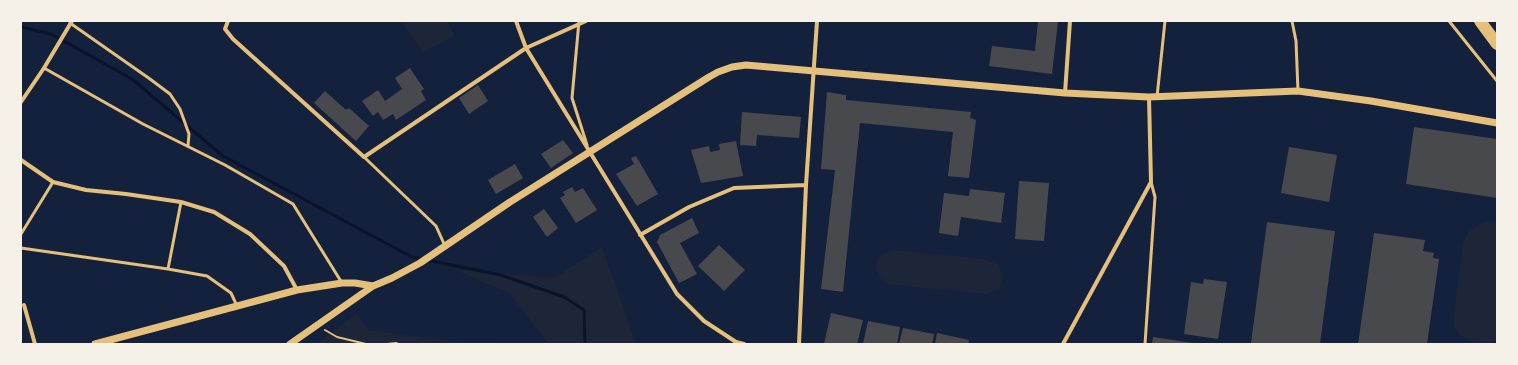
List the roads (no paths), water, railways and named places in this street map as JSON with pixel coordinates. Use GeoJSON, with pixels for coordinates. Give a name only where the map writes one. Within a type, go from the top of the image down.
{"type":"FeatureCollection","features":[{"type":"Feature","properties":{"kind":"highway"},"geometry":{"type":"LineString","coordinates":[[1480,21],[1497,44]]}},
{"type":"Feature","properties":{"kind":"street"},"geometry":{"type":"LineString","coordinates":[[228,21],[225,29],[233,39],[364,157],[526,48],[586,21]]}},
{"type":"Feature","properties":{"kind":"street"},"geometry":{"type":"LineString","coordinates":[[516,21],[526,48],[676,294],[704,321],[736,342],[744,344]]}},
{"type":"Feature","properties":{"kind":"street"},"geometry":{"type":"LineString","coordinates":[[799,344],[806,185],[817,21]]}},
{"type":"Feature","properties":{"kind":"street"},"geometry":{"type":"LineString","coordinates":[[1065,93],[1070,21]]}},
{"type":"Feature","properties":{"kind":"street"},"geometry":{"type":"LineString","coordinates":[[21,102],[44,68],[71,22]]}},
{"type":"Feature","properties":{"kind":"street"},"geometry":{"type":"LineString","coordinates":[[290,344],[373,286],[392,278],[421,262],[510,202],[589,152],[718,72],[732,67],[746,65],[1065,93],[1149,97],[1298,92],[1371,101],[1497,124]]}},
{"type":"Feature","properties":{"kind":"street"},"geometry":{"type":"LineString","coordinates":[[1063,344],[1151,182],[1149,97]]}},
{"type":"Feature","properties":{"kind":"street"},"geometry":{"type":"LineString","coordinates":[[21,160],[53,182],[86,190],[182,202],[214,212],[250,234],[284,266],[297,290]]}},
{"type":"Feature","properties":{"kind":"street"},"geometry":{"type":"LineString","coordinates":[[640,235],[688,207],[734,188],[806,185]]}},
{"type":"Feature","properties":{"kind":"street"},"geometry":{"type":"LineString","coordinates":[[95,344],[297,290],[342,283],[355,283],[373,286]]}},
{"type":"Feature","properties":{"kind":"street"},"geometry":{"type":"LineString","coordinates":[[24,305],[35,344]]}},
{"type":"Feature","properties":{"kind":"lane"},"geometry":{"type":"LineString","coordinates":[[1157,97],[1165,21]]}},
{"type":"Feature","properties":{"kind":"lane"},"geometry":{"type":"LineString","coordinates":[[1292,21],[1296,41],[1298,92]]}},
{"type":"Feature","properties":{"kind":"lane"},"geometry":{"type":"LineString","coordinates":[[1449,21],[1497,81]]}},
{"type":"Feature","properties":{"kind":"lane"},"geometry":{"type":"LineString","coordinates":[[71,22],[170,94],[180,110],[188,130],[188,146]]}},
{"type":"Feature","properties":{"kind":"lane"},"geometry":{"type":"LineString","coordinates":[[579,23],[572,98],[589,152]]}},
{"type":"Feature","properties":{"kind":"lane"},"geometry":{"type":"LineString","coordinates":[[44,68],[143,124],[225,165],[293,204],[342,283]]}},
{"type":"Feature","properties":{"kind":"lane"},"geometry":{"type":"LineString","coordinates":[[364,157],[436,226],[445,246]]}},
{"type":"Feature","properties":{"kind":"lane"},"geometry":{"type":"LineString","coordinates":[[21,234],[53,182]]}},
{"type":"Feature","properties":{"kind":"lane"},"geometry":{"type":"LineString","coordinates":[[1145,344],[1155,197],[1151,182]]}},
{"type":"Feature","properties":{"kind":"lane"},"geometry":{"type":"LineString","coordinates":[[168,269],[182,202]]}},
{"type":"Feature","properties":{"kind":"lane"},"geometry":{"type":"LineString","coordinates":[[21,248],[208,276],[231,293],[237,306]]}},
{"type":"Feature","properties":{"kind":"waterway"},"geometry":{"type":"LineString","coordinates":[[21,27],[51,34],[132,79],[223,156],[412,257],[501,275],[564,297],[584,310],[585,344]]}}]}
